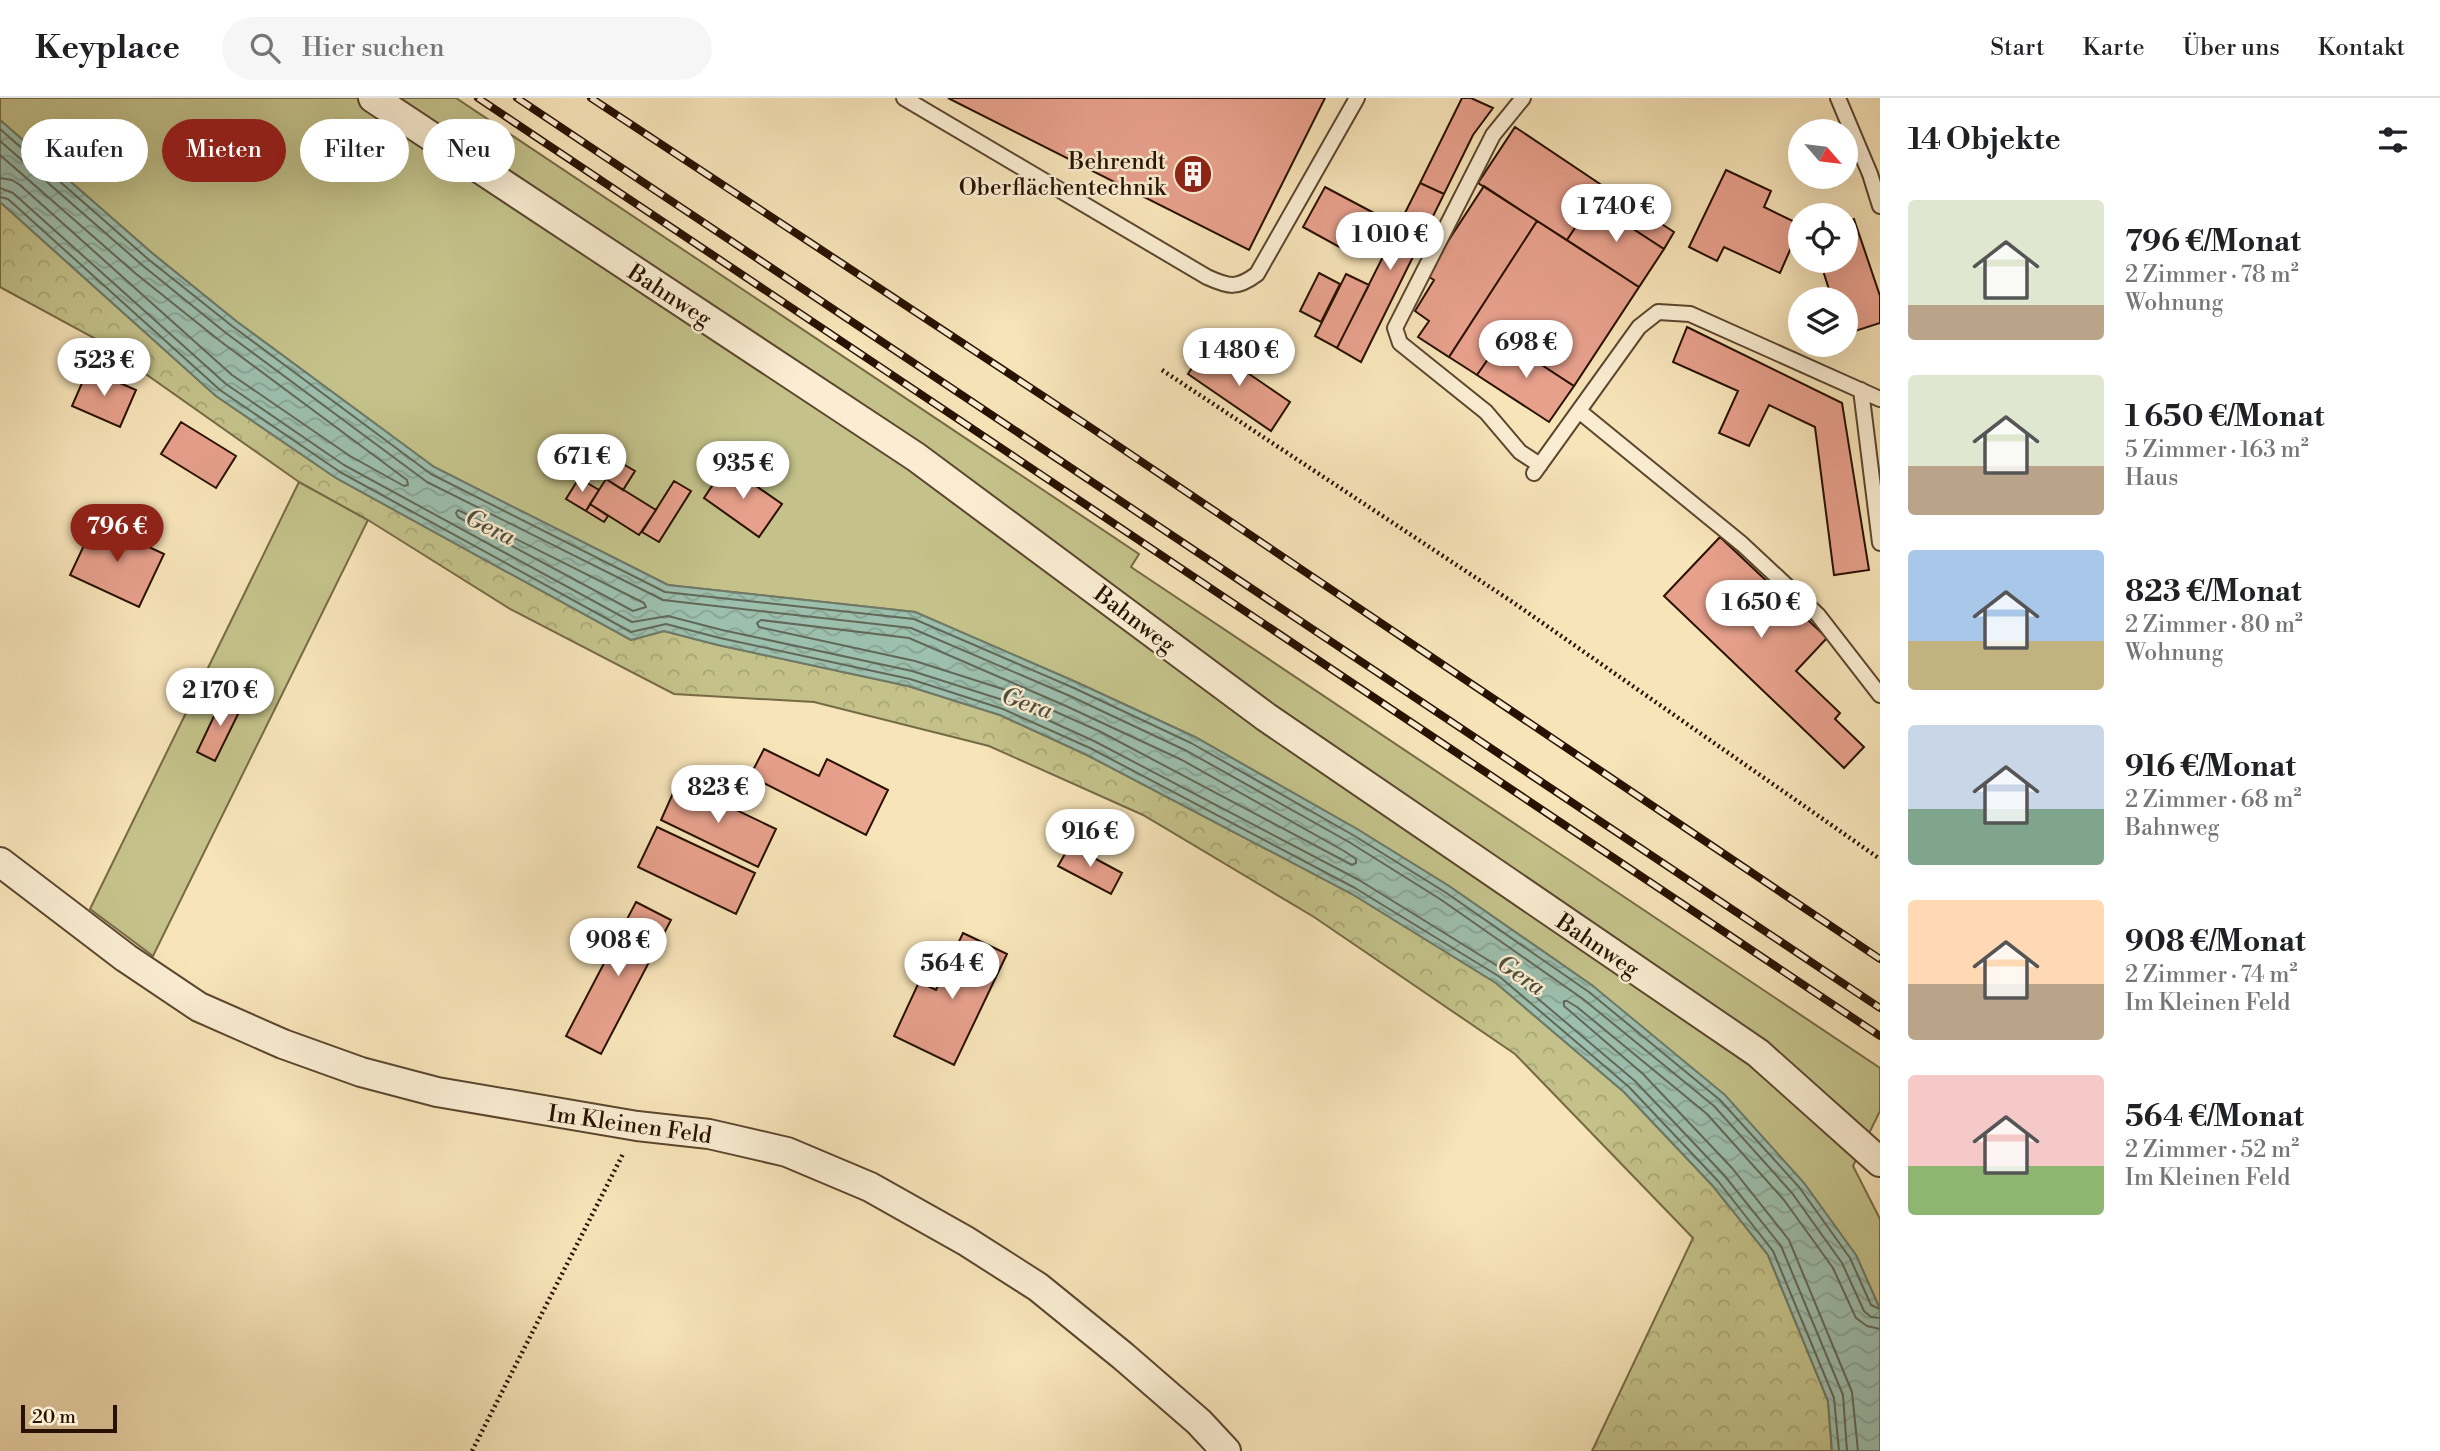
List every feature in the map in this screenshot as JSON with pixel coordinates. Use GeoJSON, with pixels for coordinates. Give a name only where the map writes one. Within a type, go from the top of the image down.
{"type":"FeatureCollection","features":[{"type":"Feature","properties":{"kind":"street","name":"Bahnweg"},"geometry":{"type":"LineString","coordinates":[[373,98],[916,457],[1266,717],[1758,1053],[1880,1161]]}},
{"type":"Feature","properties":{"kind":"street","name":"Im Kleinen Feld"},"geometry":{"type":"LineString","coordinates":[[0,862],[126,958],[199,1007],[283,1044],[361,1072],[437,1092],[637,1126],[709,1134],[787,1152],[870,1186],[966,1241],[1038,1287],[1124,1356],[1199,1422],[1226,1451]]}},
{"type":"Feature","properties":{"kind":"lane"},"geometry":{"type":"LineString","coordinates":[[904,98],[1226,286],[1243,284],[1257,274],[1357,98]]}},
{"type":"Feature","properties":{"kind":"lane"},"geometry":{"type":"LineString","coordinates":[[1523,98],[1493,135],[1395,328],[1400,343],[1486,412],[1537,469],[1639,327],[1658,312],[1690,314],[1880,399]]}},
{"type":"Feature","properties":{"kind":"lane"},"geometry":{"type":"LineString","coordinates":[[1838,98],[1870,174],[1880,206]]}},
{"type":"Feature","properties":{"kind":"lane"},"geometry":{"type":"LineString","coordinates":[[1861,390],[1880,543]]}},
{"type":"Feature","properties":{"kind":"lane"},"geometry":{"type":"LineString","coordinates":[[1579,411],[1742,544],[1809,606],[1880,695]]}},
{"type":"Feature","properties":{"kind":"path"},"geometry":{"type":"LineString","coordinates":[[1162,370],[1514,603],[1880,859]]}},
{"type":"Feature","properties":{"kind":"path"},"geometry":{"type":"LineString","coordinates":[[472,1451],[637,1126]]}},
{"type":"Feature","properties":{"kind":"green space"},"geometry":{"type":"Polygon","coordinates":[[[0,98],[456,98],[487,119],[423,119],[423,182],[515,182],[515,137],[1139,554],[1131,567],[1880,1068],[1880,1111],[1853,1166],[1880,1219],[1880,1309],[1856,1255],[1593,986],[1449,886],[1357,829],[1195,737],[915,612],[668,585],[434,467],[236,321],[71,182],[148,182],[148,119],[21,119],[21,138],[0,120],[0,98]]]}},
{"type":"Feature","properties":{"kind":"green space"},"geometry":{"type":"Polygon","coordinates":[[[0,202],[216,396],[336,478],[631,640],[664,631],[908,686],[1000,715],[1087,755],[1352,894],[1496,983],[1624,1092],[1712,1185],[1768,1255],[1828,1401],[1832,1451],[1592,1451],[1693,1238],[1515,1054],[1314,917],[1143,815],[989,746],[814,702],[674,694],[510,609],[368,520],[299,482],[96,339],[0,287],[0,202]]]}},
{"type":"Feature","properties":{"kind":"green space"},"geometry":{"type":"Polygon","coordinates":[[[299,482],[368,520],[153,956],[90,909],[299,482]]]}},
{"type":"Feature","properties":{"kind":"water","name":"Gera"},"geometry":{"type":"Polygon","coordinates":[[[0,120],[21,138],[21,182],[71,182],[236,321],[434,467],[668,585],[915,612],[1195,737],[1357,829],[1449,886],[1593,986],[1725,1095],[1804,1183],[1856,1255],[1880,1309],[1880,1451],[1832,1451],[1828,1401],[1768,1255],[1712,1185],[1624,1092],[1496,983],[1352,894],[1087,755],[1000,715],[908,686],[664,631],[631,640],[336,478],[216,396],[0,202],[0,120]]]}},
{"type":"Feature","properties":{"kind":"building","name":"Behrendt Oberflächentechnik"},"geometry":{"type":"Polygon","coordinates":[[[948,98],[1325,98],[1249,250],[948,98]]]}},
{"type":"Feature","properties":{"kind":"building"},"geometry":{"type":"Polygon","coordinates":[[[1462,98],[1471,98],[1493,108],[1473,135],[1444,194],[1420,183],[1462,98]]]}},
{"type":"Feature","properties":{"kind":"building"},"geometry":{"type":"Polygon","coordinates":[[[1515,127],[1603,186],[1567,240],[1478,183],[1515,127]]]}},
{"type":"Feature","properties":{"kind":"building"},"geometry":{"type":"Polygon","coordinates":[[[1726,170],[1771,191],[1764,207],[1788,219],[1788,255],[1780,273],[1724,247],[1717,261],[1689,247],[1726,170]]]}},
{"type":"Feature","properties":{"kind":"building"},"geometry":{"type":"Polygon","coordinates":[[[1420,183],[1444,194],[1361,362],[1337,348],[1420,183]]]}},
{"type":"Feature","properties":{"kind":"building"},"geometry":{"type":"Polygon","coordinates":[[[1484,186],[1537,221],[1449,357],[1418,337],[1429,321],[1415,311],[1434,280],[1426,275],[1484,186]]]}},
{"type":"Feature","properties":{"kind":"building"},"geometry":{"type":"Polygon","coordinates":[[[1603,186],[1674,232],[1664,249],[1592,202],[1603,186]]]}},
{"type":"Feature","properties":{"kind":"building"},"geometry":{"type":"Polygon","coordinates":[[[1325,187],[1374,213],[1352,254],[1303,227],[1325,187]]]}},
{"type":"Feature","properties":{"kind":"building"},"geometry":{"type":"Polygon","coordinates":[[[1592,202],[1664,249],[1639,287],[1567,240],[1592,202]]]}},
{"type":"Feature","properties":{"kind":"building"},"geometry":{"type":"Polygon","coordinates":[[[1537,221],[1639,287],[1574,386],[1502,339],[1477,375],[1449,357],[1537,221]]]}},
{"type":"Feature","properties":{"kind":"building"},"geometry":{"type":"Polygon","coordinates":[[[1858,231],[1880,296],[1880,323],[1858,330],[1858,287],[1828,287],[1824,273],[1858,273],[1858,231]]]}},
{"type":"Feature","properties":{"kind":"building"},"geometry":{"type":"Polygon","coordinates":[[[1319,273],[1340,284],[1321,322],[1300,311],[1319,273]]]}},
{"type":"Feature","properties":{"kind":"building"},"geometry":{"type":"Polygon","coordinates":[[[1346,274],[1369,285],[1337,348],[1315,336],[1346,274]]]}},
{"type":"Feature","properties":{"kind":"building"},"geometry":{"type":"Polygon","coordinates":[[[1687,327],[1842,403],[1869,570],[1834,575],[1815,427],[1769,405],[1749,446],[1719,433],[1738,391],[1673,362],[1687,327]]]}},
{"type":"Feature","properties":{"kind":"building"},"geometry":{"type":"Polygon","coordinates":[[[1502,339],[1574,386],[1549,422],[1477,375],[1502,339]]]}},
{"type":"Feature","properties":{"kind":"building"},"geometry":{"type":"Polygon","coordinates":[[[1207,345],[1290,402],[1271,431],[1188,374],[1207,345]]]}},
{"type":"Feature","properties":{"kind":"building"},"geometry":{"type":"Polygon","coordinates":[[[88,369],[136,390],[120,427],[72,406],[88,369]]]}},
{"type":"Feature","properties":{"kind":"building"},"geometry":{"type":"Polygon","coordinates":[[[181,422],[236,456],[216,488],[161,454],[181,422]]]}},
{"type":"Feature","properties":{"kind":"building"},"geometry":{"type":"Polygon","coordinates":[[[618,461],[635,471],[623,490],[606,479],[618,461]]]}},
{"type":"Feature","properties":{"kind":"building"},"geometry":{"type":"Polygon","coordinates":[[[726,465],[782,504],[759,537],[704,498],[726,465]]]}},
{"type":"Feature","properties":{"kind":"building"},"geometry":{"type":"Polygon","coordinates":[[[579,478],[599,490],[586,511],[566,499],[579,478]]]}},
{"type":"Feature","properties":{"kind":"building"},"geometry":{"type":"Polygon","coordinates":[[[606,479],[656,510],[639,535],[590,504],[606,479]]]}},
{"type":"Feature","properties":{"kind":"building"},"geometry":{"type":"Polygon","coordinates":[[[674,481],[691,491],[659,542],[642,532],[674,481]]]}},
{"type":"Feature","properties":{"kind":"building"},"geometry":{"type":"Polygon","coordinates":[[[590,504],[608,516],[604,522],[586,511],[590,504]]]}},
{"type":"Feature","properties":{"kind":"building"},"geometry":{"type":"Polygon","coordinates":[[[95,522],[164,554],[139,607],[70,575],[95,522]]]}},
{"type":"Feature","properties":{"kind":"building"},"geometry":{"type":"Polygon","coordinates":[[[1720,537],[1827,638],[1796,671],[1840,713],[1835,719],[1864,747],[1844,768],[1664,596],[1720,537]]]}},
{"type":"Feature","properties":{"kind":"building"},"geometry":{"type":"Polygon","coordinates":[[[224,695],[243,704],[215,761],[197,752],[224,695]]]}},
{"type":"Feature","properties":{"kind":"building"},"geometry":{"type":"Polygon","coordinates":[[[764,749],[819,776],[827,759],[888,790],[866,835],[750,776],[764,749]]]}},
{"type":"Feature","properties":{"kind":"building"},"geometry":{"type":"Polygon","coordinates":[[[678,782],[776,829],[758,867],[661,820],[678,782]]]}},
{"type":"Feature","properties":{"kind":"building"},"geometry":{"type":"Polygon","coordinates":[[[657,827],[755,873],[736,914],[638,867],[657,827]]]}},
{"type":"Feature","properties":{"kind":"building"},"geometry":{"type":"Polygon","coordinates":[[[1070,845],[1122,873],[1111,894],[1058,866],[1070,845]]]}},
{"type":"Feature","properties":{"kind":"building"},"geometry":{"type":"Polygon","coordinates":[[[636,902],[671,920],[601,1054],[566,1036],[636,902]]]}},
{"type":"Feature","properties":{"kind":"building"},"geometry":{"type":"Polygon","coordinates":[[[963,933],[1007,954],[954,1065],[894,1036],[919,982],[936,990],[963,933]]]}},
{"type":"Feature","properties":{"kind":"railway"},"geometry":{"type":"LineString","coordinates":[[478,98],[1880,1036]]}},
{"type":"Feature","properties":{"kind":"railway"},"geometry":{"type":"LineString","coordinates":[[517,98],[1880,1008]]}},
{"type":"Feature","properties":{"kind":"railway"},"geometry":{"type":"LineString","coordinates":[[591,98],[1093,429],[1880,959]]}},
{"type":"Feature","properties":{"kind":"place","name":"Behrendt Oberflächentechnik"},"geometry":{"type":"Point","coordinates":[1193,174]}}]}
